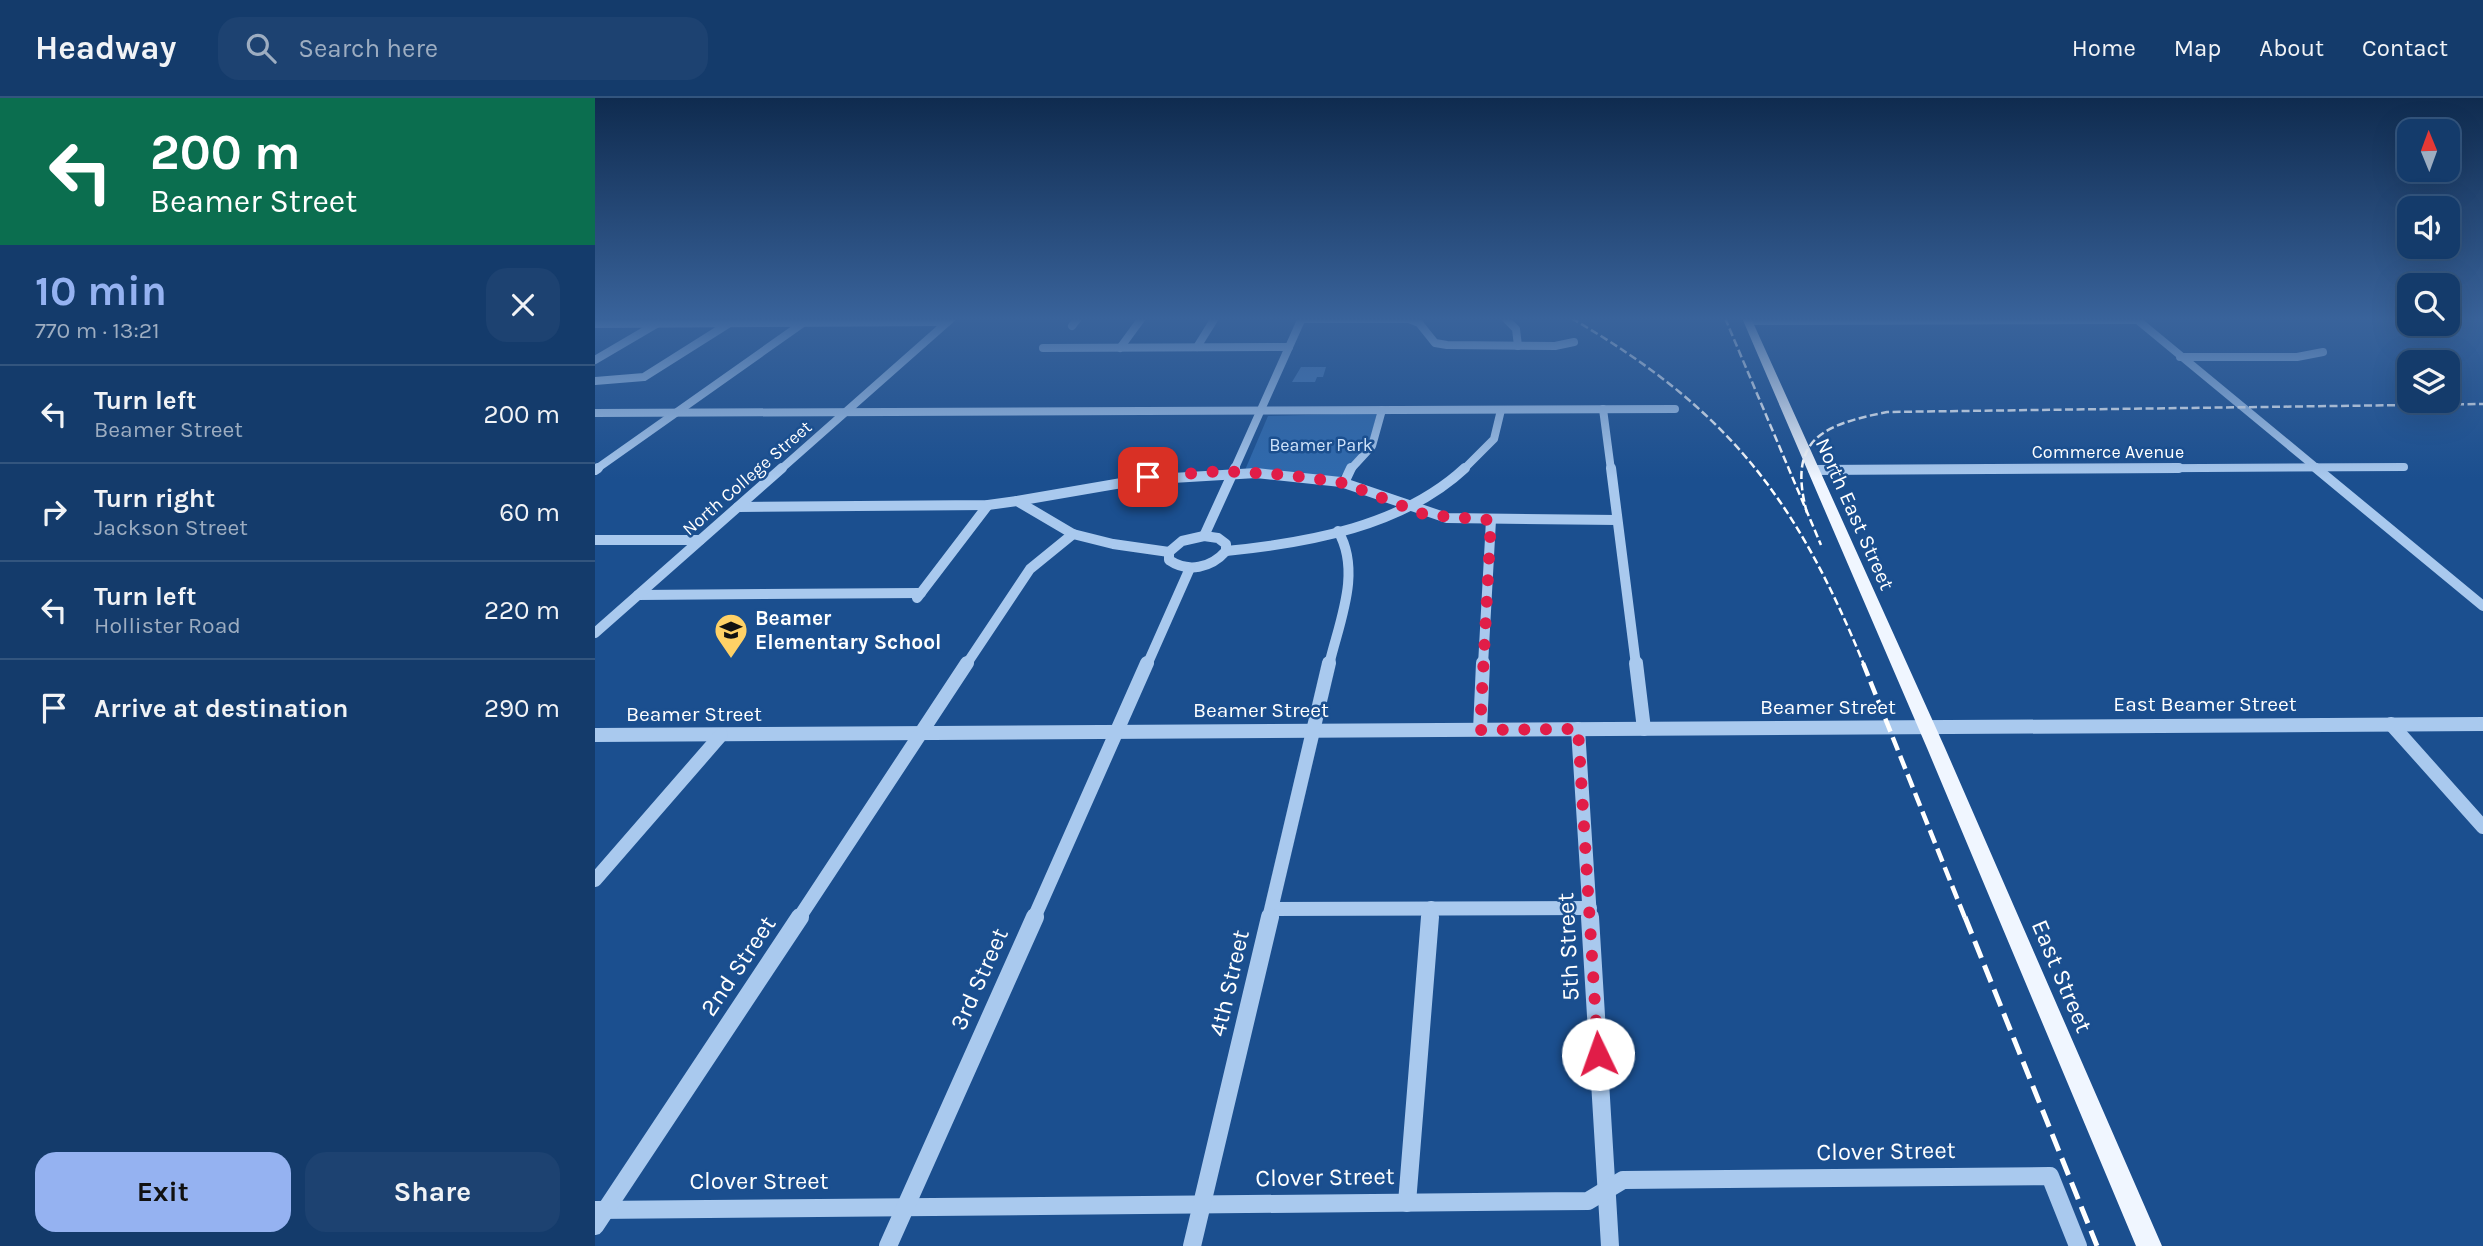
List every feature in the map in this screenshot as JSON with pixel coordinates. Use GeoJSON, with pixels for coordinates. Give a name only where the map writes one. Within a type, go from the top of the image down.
{"type":"FeatureCollection","features":[{"type":"Feature","properties":{"kind":"main road","name":"North East Street"},"geometry":{"type":"LineString","coordinates":[[1770,372],[1927,727]]}},
{"type":"Feature","properties":{"kind":"main road","name":"East Street"},"geometry":{"type":"LineString","coordinates":[[1927,727],[2149,1246]]}},
{"type":"Feature","properties":{"kind":"street"},"geometry":{"type":"LineString","coordinates":[[595,381],[644,377],[653,372]]}},
{"type":"Feature","properties":{"kind":"street"},"geometry":{"type":"LineString","coordinates":[[595,470],[734,372]]}},
{"type":"Feature","properties":{"kind":"street","name":"North College Street"},"geometry":{"type":"LineString","coordinates":[[595,633],[892,372]]}},
{"type":"Feature","properties":{"kind":"street"},"geometry":{"type":"LineString","coordinates":[[1204,536],[1278,372]]}},
{"type":"Feature","properties":{"kind":"street"},"geometry":{"type":"LineString","coordinates":[[2199,372],[2483,606]]}},
{"type":"Feature","properties":{"kind":"street"},"geometry":{"type":"LineString","coordinates":[[1603,409],[1644,729]]}},
{"type":"Feature","properties":{"kind":"street"},"geometry":{"type":"LineString","coordinates":[[595,413],[1675,409]]}},
{"type":"Feature","properties":{"kind":"street"},"geometry":{"type":"LineString","coordinates":[[1344,483],[1351,468],[1372,446],[1383,410]]}},
{"type":"Feature","properties":{"kind":"street"},"geometry":{"type":"LineString","coordinates":[[1169,552],[1172,563],[1190,568],[1213,563],[1226,551],[1276,545],[1338,531],[1405,507],[1463,473],[1495,438],[1501,410]]}},
{"type":"Feature","properties":{"kind":"street","name":"Commerce Avenue"},"geometry":{"type":"LineString","coordinates":[[1813,470],[2404,467]]}},
{"type":"Feature","properties":{"kind":"street"},"geometry":{"type":"LineString","coordinates":[[738,507],[988,505],[1148,477],[1234,471],[1344,483],[1405,507],[1447,518],[1617,520]]}},
{"type":"Feature","properties":{"kind":"street"},"geometry":{"type":"LineString","coordinates":[[1017,501],[1073,534],[1123,546],[1169,552],[1182,541],[1204,536],[1223,540],[1226,551]]}},
{"type":"Feature","properties":{"kind":"street"},"geometry":{"type":"LineString","coordinates":[[638,594],[918,597],[988,505]]}},
{"type":"Feature","properties":{"kind":"street"},"geometry":{"type":"LineString","coordinates":[[1480,730],[1491,520]]}},
{"type":"Feature","properties":{"kind":"street","name":"4th Street"},"geometry":{"type":"LineString","coordinates":[[1192,1246],[1351,571],[1346,545],[1338,531]]}},
{"type":"Feature","properties":{"kind":"street"},"geometry":{"type":"LineString","coordinates":[[921,733],[1030,569],[1073,534]]}},
{"type":"Feature","properties":{"kind":"street"},"geometry":{"type":"LineString","coordinates":[[595,540],[700,540]]}},
{"type":"Feature","properties":{"kind":"street","name":"3rd Street"},"geometry":{"type":"LineString","coordinates":[[888,1246],[1190,568]]}},
{"type":"Feature","properties":{"kind":"street"},"geometry":{"type":"LineString","coordinates":[[2391,724],[2483,827]]}},
{"type":"Feature","properties":{"kind":"street","name":"East Beamer Street"},"geometry":{"type":"LineString","coordinates":[[1927,727],[2483,724]]}},
{"type":"Feature","properties":{"kind":"street","name":"Beamer Street"},"geometry":{"type":"LineString","coordinates":[[595,735],[1927,727]]}},
{"type":"Feature","properties":{"kind":"street","name":"5th Street"},"geometry":{"type":"LineString","coordinates":[[1578,729],[1609,1246]]}},
{"type":"Feature","properties":{"kind":"street","name":"2nd Street"},"geometry":{"type":"LineString","coordinates":[[599,1215],[921,733]]}},
{"type":"Feature","properties":{"kind":"street"},"geometry":{"type":"LineString","coordinates":[[595,880],[721,734]]}},
{"type":"Feature","properties":{"kind":"street"},"geometry":{"type":"LineString","coordinates":[[1407,1203],[1431,908]]}},
{"type":"Feature","properties":{"kind":"street"},"geometry":{"type":"LineString","coordinates":[[1272,909],[1590,908]]}},
{"type":"Feature","properties":{"kind":"street","name":"Clover Street"},"geometry":{"type":"LineString","coordinates":[[599,1215],[905,1207],[1588,1201],[1623,1180],[2050,1176],[2078,1246]]}},
{"type":"Feature","properties":{"kind":"green space","name":"Beamer Park"},"geometry":{"type":"Polygon","coordinates":[[[1377,413],[1370,441],[1340,477],[1245,470],[1268,416],[1377,413]]]}},
{"type":"Feature","properties":{"kind":"building"},"geometry":{"type":"Polygon","coordinates":[[[1298,372],[1325,372],[1323,377],[1317,377],[1315,382],[1292,382],[1298,372]]]}},
{"type":"Feature","properties":{"kind":"railway"},"geometry":{"type":"LineString","coordinates":[[1652,372],[1715,424],[1751,463],[1783,506],[1812,553],[1864,665]]}},
{"type":"Feature","properties":{"kind":"railway"},"geometry":{"type":"LineString","coordinates":[[1748,372],[1807,511]]}},
{"type":"Feature","properties":{"kind":"railway"},"geometry":{"type":"LineString","coordinates":[[1807,511],[1802,488],[1802,468],[1806,452],[1815,440],[1844,423],[1887,412],[2483,404]]}},
{"type":"Feature","properties":{"kind":"railway"},"geometry":{"type":"LineString","coordinates":[[1807,511],[1821,545]]}},
{"type":"Feature","properties":{"kind":"railway"},"geometry":{"type":"LineString","coordinates":[[1863,663],[1965,918]]}},
{"type":"Feature","properties":{"kind":"railway"},"geometry":{"type":"LineString","coordinates":[[1965,917],[2097,1246]]}},
{"type":"Feature","properties":{"kind":"place","name":"Beamer Elementary School"},"geometry":{"type":"Point","coordinates":[731,660]}},
{"type":"Feature","properties":{"kind":"route"},"geometry":{"type":"LineString","coordinates":[[1148,477],[1221,471],[1289,475],[1344,483],[1426,515],[1491,520],[1480,730],[1578,729],[1598,1054]]}}]}
